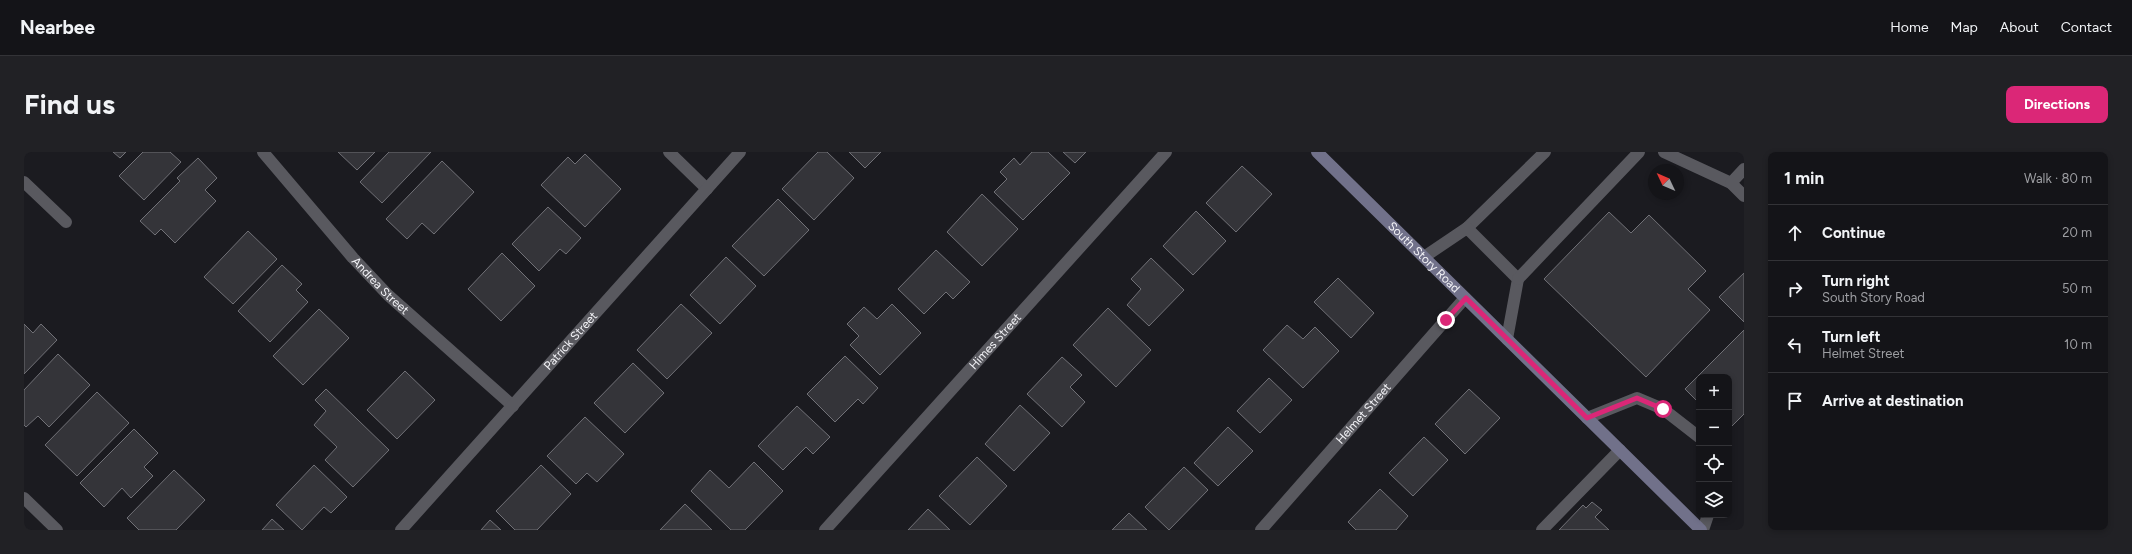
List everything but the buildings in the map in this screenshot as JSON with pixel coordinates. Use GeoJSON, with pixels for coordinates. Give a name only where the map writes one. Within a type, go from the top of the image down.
{"type":"FeatureCollection","features":[{"type":"Feature","properties":{"kind":"main road","name":"South Story Road"},"geometry":{"type":"LineString","coordinates":[[1318,152],[1702,530]]}},
{"type":"Feature","properties":{"kind":"street","name":"Andrea Street"},"geometry":{"type":"LineString","coordinates":[[263,152],[353,258],[388,295],[513,406]]}},
{"type":"Feature","properties":{"kind":"street"},"geometry":{"type":"LineString","coordinates":[[669,152],[707,189]]}},
{"type":"Feature","properties":{"kind":"street","name":"Patrick Street"},"geometry":{"type":"LineString","coordinates":[[401,530],[740,152]]}},
{"type":"Feature","properties":{"kind":"street","name":"Himes Street"},"geometry":{"type":"LineString","coordinates":[[824,530],[1166,152]]}},
{"type":"Feature","properties":{"kind":"street"},"geometry":{"type":"LineString","coordinates":[[1424,257],[1467,228],[1545,152]]}},
{"type":"Feature","properties":{"kind":"street"},"geometry":{"type":"LineString","coordinates":[[1507,339],[1518,278],[1639,152]]}},
{"type":"Feature","properties":{"kind":"street"},"geometry":{"type":"LineString","coordinates":[[1664,152],[1731,183],[1744,196]]}},
{"type":"Feature","properties":{"kind":"street"},"geometry":{"type":"LineString","coordinates":[[1731,183],[1744,169]]}},
{"type":"Feature","properties":{"kind":"street"},"geometry":{"type":"LineString","coordinates":[[24,182],[66,222]]}},
{"type":"Feature","properties":{"kind":"street"},"geometry":{"type":"LineString","coordinates":[[1467,228],[1518,278]]}},
{"type":"Feature","properties":{"kind":"street","name":"Helmet Street"},"geometry":{"type":"LineString","coordinates":[[1261,530],[1466,298]]}},
{"type":"Feature","properties":{"kind":"street"},"geometry":{"type":"LineString","coordinates":[[1587,418],[1637,398],[1663,409],[1696,435]]}},
{"type":"Feature","properties":{"kind":"street"},"geometry":{"type":"LineString","coordinates":[[1542,530],[1620,450]]}},
{"type":"Feature","properties":{"kind":"street"},"geometry":{"type":"LineString","coordinates":[[24,498],[57,530]]}},
{"type":"Feature","properties":{"kind":"street"},"geometry":{"type":"LineString","coordinates":[[1702,530],[1707,518]]}},
{"type":"Feature","properties":{"kind":"route"},"geometry":{"type":"LineString","coordinates":[[1446,320],[1466,298],[1587,418],[1637,398],[1663,409]]}}]}
